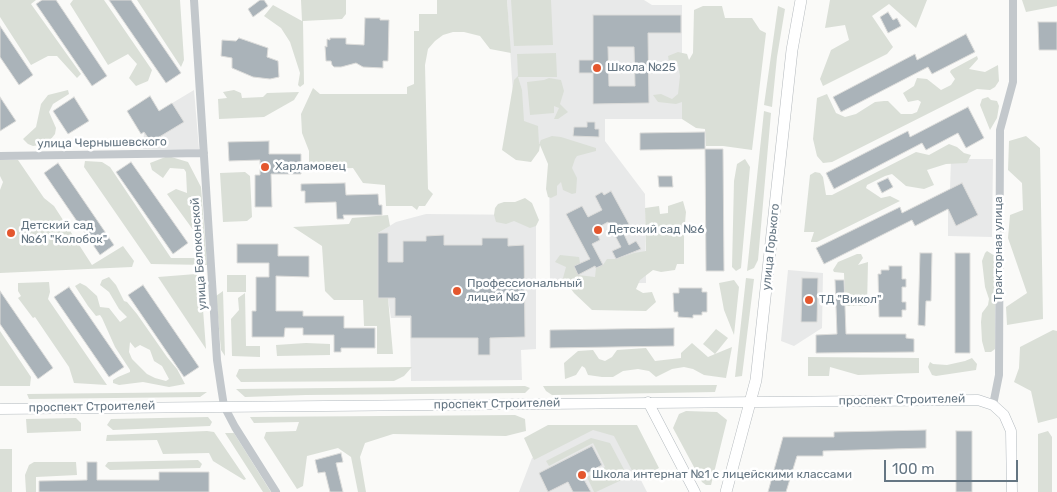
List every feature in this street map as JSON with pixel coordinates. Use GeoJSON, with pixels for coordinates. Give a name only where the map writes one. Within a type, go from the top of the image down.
{"type":"FeatureCollection","features":[{"type":"Feature","properties":{"kind":"main road","name":"улица Горького"},"geometry":{"type":"LineString","coordinates":[[726,492],[756,380],[792,50],[801,0]]}},
{"type":"Feature","properties":{"kind":"main road","name":"проспект Строителей"},"geometry":{"type":"LineString","coordinates":[[0,409],[978,400],[993,405]]}},
{"type":"Feature","properties":{"kind":"main road"},"geometry":{"type":"LineString","coordinates":[[648,402],[695,492]]}},
{"type":"Feature","properties":{"kind":"main road"},"geometry":{"type":"LineString","coordinates":[[993,405],[1004,415],[1011,431],[1012,492]]}},
{"type":"Feature","properties":{"kind":"street","name":"улица Белоконской"},"geometry":{"type":"LineString","coordinates":[[194,0],[217,360],[224,406],[276,492]]}},
{"type":"Feature","properties":{"kind":"street","name":"Тракторная улица"},"geometry":{"type":"LineString","coordinates":[[993,405],[999,375],[1000,130],[1013,82],[1013,0]]}},
{"type":"Feature","properties":{"kind":"street","name":"улица Чернышевского"},"geometry":{"type":"LineString","coordinates":[[0,156],[204,153]]}},
{"type":"Feature","properties":{"kind":"shaded area"},"geometry":{"type":"Polygon","coordinates":[[[0,0],[36,0],[31,4],[81,74],[77,78],[57,56],[48,56],[31,65],[0,17],[0,0]]]}},
{"type":"Feature","properties":{"kind":"shaded area"},"geometry":{"type":"Polygon","coordinates":[[[73,0],[104,0],[152,70],[148,81],[136,86],[129,78],[137,64],[128,54],[108,65],[70,4],[73,0]]]}},
{"type":"Feature","properties":{"kind":"shaded area"},"geometry":{"type":"Polygon","coordinates":[[[137,0],[180,0],[184,60],[181,67],[137,0]]]}},
{"type":"Feature","properties":{"kind":"shaded area"},"geometry":{"type":"Polygon","coordinates":[[[301,0],[346,0],[346,14],[342,19],[303,21],[304,84],[300,87],[298,85],[300,73],[290,42],[281,28],[264,16],[273,5],[302,21],[301,0]]]}},
{"type":"Feature","properties":{"kind":"shaded area"},"geometry":{"type":"Polygon","coordinates":[[[437,0],[507,0],[511,53],[490,49],[480,36],[464,32],[453,32],[443,35],[428,49],[425,65],[428,189],[433,194],[425,206],[419,206],[417,210],[412,206],[386,206],[385,185],[363,183],[353,168],[309,170],[309,151],[302,133],[301,114],[313,88],[320,94],[407,94],[407,87],[414,84],[414,31],[419,31],[419,14],[437,14],[437,0]]]}},
{"type":"Feature","properties":{"kind":"shaded area","name":"Школа №25"},"geometry":{"type":"Polygon","coordinates":[[[507,0],[644,0],[652,5],[682,5],[682,119],[605,119],[605,141],[645,194],[646,283],[550,284],[549,143],[516,143],[507,0]]]}},
{"type":"Feature","properties":{"kind":"shaded area"},"geometry":{"type":"Polygon","coordinates":[[[511,0],[551,0],[553,45],[514,46],[511,0]]]}},
{"type":"Feature","properties":{"kind":"shaded area"},"geometry":{"type":"Polygon","coordinates":[[[830,0],[927,0],[916,28],[889,4],[872,16],[893,47],[887,54],[823,86],[820,79],[831,50],[849,40],[845,25],[825,28],[830,0]]]}},
{"type":"Feature","properties":{"kind":"shaded area"},"geometry":{"type":"Polygon","coordinates":[[[1022,0],[1057,0],[1057,6],[1026,12],[1022,0]]]}},
{"type":"Feature","properties":{"kind":"shaded area"},"geometry":{"type":"Polygon","coordinates":[[[703,6],[722,6],[725,18],[752,18],[760,30],[766,33],[752,150],[706,146],[705,129],[696,128],[682,119],[682,102],[676,104],[658,102],[653,95],[661,94],[672,99],[678,94],[680,76],[678,64],[669,62],[668,56],[678,52],[687,54],[689,60],[693,53],[694,10],[703,6]]]}},
{"type":"Feature","properties":{"kind":"shaded area"},"geometry":{"type":"Polygon","coordinates":[[[778,6],[785,9],[777,57],[772,107],[764,105],[778,6]]]}},
{"type":"Feature","properties":{"kind":"shaded area"},"geometry":{"type":"Polygon","coordinates":[[[556,53],[557,77],[518,77],[522,90],[524,121],[538,126],[539,144],[541,140],[552,136],[561,137],[596,148],[596,151],[577,156],[575,159],[572,168],[577,178],[576,193],[572,194],[563,190],[561,182],[557,186],[557,195],[551,198],[548,197],[546,189],[548,164],[540,145],[539,151],[531,162],[516,160],[502,150],[514,80],[518,76],[517,54],[556,53]]]}},
{"type":"Feature","properties":{"kind":"shaded area"},"geometry":{"type":"Polygon","coordinates":[[[977,56],[978,59],[969,69],[985,72],[998,65],[999,81],[995,87],[990,90],[977,89],[832,162],[823,163],[817,156],[813,139],[817,98],[827,94],[836,113],[845,117],[856,114],[875,102],[884,101],[888,101],[901,114],[912,114],[917,112],[921,102],[918,100],[908,102],[903,93],[914,86],[917,78],[927,79],[941,90],[951,85],[955,79],[950,72],[951,70],[977,56]]]}},
{"type":"Feature","properties":{"kind":"shaded area"},"geometry":{"type":"Polygon","coordinates":[[[549,78],[561,80],[564,91],[560,104],[568,112],[558,119],[554,119],[559,108],[554,106],[554,113],[530,115],[527,82],[549,78]]]}},
{"type":"Feature","properties":{"kind":"shaded area"},"geometry":{"type":"Polygon","coordinates":[[[68,90],[69,94],[53,104],[49,112],[56,128],[55,134],[51,139],[40,145],[33,146],[28,144],[23,139],[36,127],[41,104],[48,95],[68,90]]]}},
{"type":"Feature","properties":{"kind":"shaded area"},"geometry":{"type":"Polygon","coordinates":[[[194,90],[199,149],[143,149],[144,132],[159,111],[194,90]]]}},
{"type":"Feature","properties":{"kind":"shaded area"},"geometry":{"type":"Polygon","coordinates":[[[234,90],[241,93],[242,98],[263,97],[267,93],[299,92],[294,100],[264,117],[219,119],[218,99],[227,98],[223,92],[234,90]]]}},
{"type":"Feature","properties":{"kind":"shaded area"},"geometry":{"type":"Polygon","coordinates":[[[988,97],[991,100],[997,101],[999,106],[997,118],[990,130],[980,105],[982,99],[988,97]]]}},
{"type":"Feature","properties":{"kind":"shaded area"},"geometry":{"type":"Polygon","coordinates":[[[764,111],[771,113],[758,260],[754,268],[747,271],[764,111]]]}},
{"type":"Feature","properties":{"kind":"shaded area"},"geometry":{"type":"Polygon","coordinates":[[[1026,136],[1040,148],[1043,319],[1007,325],[1006,307],[1027,293],[1008,238],[1010,215],[1023,210],[1022,183],[1008,170],[1009,141],[1026,136]]]}},
{"type":"Feature","properties":{"kind":"shaded area"},"geometry":{"type":"Polygon","coordinates":[[[949,144],[971,155],[967,163],[946,164],[927,170],[934,185],[924,189],[906,186],[892,174],[885,176],[867,185],[866,188],[881,198],[890,196],[900,201],[817,242],[811,242],[814,232],[804,232],[810,175],[815,172],[820,173],[823,177],[826,195],[832,195],[916,152],[929,155],[949,144]]]}},
{"type":"Feature","properties":{"kind":"shaded area"},"geometry":{"type":"Polygon","coordinates":[[[168,156],[188,162],[201,187],[207,265],[151,264],[84,167],[85,161],[102,162],[110,167],[171,258],[196,258],[200,255],[199,238],[167,194],[176,189],[187,193],[186,172],[184,169],[170,168],[163,178],[152,170],[150,163],[168,156]]]}},
{"type":"Feature","properties":{"kind":"shaded area"},"geometry":{"type":"Polygon","coordinates":[[[745,159],[750,167],[741,268],[736,271],[732,267],[734,181],[737,164],[745,159]]]}},
{"type":"Feature","properties":{"kind":"shaded area"},"geometry":{"type":"Polygon","coordinates":[[[951,159],[993,159],[992,237],[948,236],[948,209],[958,204],[950,189],[951,159]]]}},
{"type":"Feature","properties":{"kind":"shaded area"},"geometry":{"type":"Polygon","coordinates":[[[0,160],[18,160],[44,198],[54,206],[92,265],[123,246],[134,261],[132,267],[0,273],[0,190],[3,182],[0,176],[0,160]]]}},
{"type":"Feature","properties":{"kind":"shaded area"},"geometry":{"type":"Polygon","coordinates":[[[245,172],[250,176],[252,217],[247,221],[223,222],[220,173],[245,172]]]}},
{"type":"Feature","properties":{"kind":"shaded area"},"geometry":{"type":"Polygon","coordinates":[[[525,198],[532,203],[539,220],[536,226],[530,228],[514,221],[506,224],[496,222],[494,215],[498,204],[515,202],[525,198]]]}},
{"type":"Feature","properties":{"kind":"shaded area"},"geometry":{"type":"Polygon","coordinates":[[[683,201],[686,212],[684,264],[677,264],[675,270],[661,272],[653,270],[640,280],[636,289],[643,293],[652,292],[656,302],[646,311],[592,310],[574,293],[563,278],[566,267],[555,262],[560,255],[579,257],[578,275],[595,277],[596,268],[603,265],[607,259],[616,259],[646,251],[645,208],[659,206],[660,214],[668,213],[668,206],[683,201]]]}},
{"type":"Feature","properties":{"kind":"shaded area","name":"Профессиональный лицей №7"},"geometry":{"type":"Polygon","coordinates":[[[426,214],[536,215],[536,349],[521,350],[522,380],[411,381],[410,318],[391,318],[388,299],[378,298],[378,233],[396,222],[426,214]]]}},
{"type":"Feature","properties":{"kind":"shaded area"},"geometry":{"type":"Polygon","coordinates":[[[388,215],[390,226],[378,233],[378,298],[388,298],[393,354],[377,354],[377,326],[364,326],[363,300],[334,300],[325,291],[322,246],[293,227],[349,224],[352,218],[388,215]]]}},
{"type":"Feature","properties":{"kind":"shaded area"},"geometry":{"type":"Polygon","coordinates":[[[987,251],[995,256],[995,349],[991,352],[985,352],[982,341],[981,322],[982,313],[988,305],[989,299],[985,287],[982,261],[987,251]]]}},
{"type":"Feature","properties":{"kind":"shaded area"},"geometry":{"type":"Polygon","coordinates":[[[861,254],[863,258],[858,265],[868,262],[867,306],[845,306],[844,273],[834,272],[833,270],[838,262],[861,254]]]}},
{"type":"Feature","properties":{"kind":"shaded area"},"geometry":{"type":"Polygon","coordinates":[[[788,270],[823,273],[822,328],[794,346],[781,341],[788,270]]]}},
{"type":"Feature","properties":{"kind":"shaded area"},"geometry":{"type":"Polygon","coordinates":[[[196,274],[201,283],[206,349],[158,277],[196,274]]]}},
{"type":"Feature","properties":{"kind":"shaded area"},"geometry":{"type":"Polygon","coordinates":[[[227,275],[246,275],[246,292],[227,292],[227,275]]]}},
{"type":"Feature","properties":{"kind":"shaded area"},"geometry":{"type":"Polygon","coordinates":[[[109,277],[116,285],[124,301],[137,314],[177,369],[185,384],[169,387],[143,382],[119,385],[113,383],[113,380],[130,372],[130,370],[115,347],[102,318],[100,315],[96,316],[75,286],[80,283],[86,286],[97,296],[100,307],[109,308],[120,322],[127,317],[119,309],[109,292],[100,285],[102,280],[109,277]],[[130,342],[129,352],[132,359],[147,374],[166,381],[169,379],[162,366],[154,361],[150,350],[140,345],[135,348],[130,342]]]}},
{"type":"Feature","properties":{"kind":"shaded area"},"geometry":{"type":"Polygon","coordinates":[[[746,278],[754,279],[742,376],[735,377],[746,278]]]}},
{"type":"Feature","properties":{"kind":"shaded area"},"geometry":{"type":"Polygon","coordinates":[[[734,280],[739,287],[734,335],[724,310],[719,283],[734,280]]]}},
{"type":"Feature","properties":{"kind":"shaded area"},"geometry":{"type":"Polygon","coordinates":[[[49,282],[50,292],[48,299],[107,385],[74,383],[69,367],[35,317],[33,318],[18,298],[21,296],[18,291],[18,283],[49,282]]]}},
{"type":"Feature","properties":{"kind":"shaded area"},"geometry":{"type":"Polygon","coordinates":[[[223,291],[225,356],[221,350],[216,296],[223,291]]]}},
{"type":"Feature","properties":{"kind":"shaded area"},"geometry":{"type":"Polygon","coordinates":[[[245,293],[246,346],[260,346],[260,357],[232,356],[231,319],[239,310],[238,298],[245,293]]]}},
{"type":"Feature","properties":{"kind":"shaded area"},"geometry":{"type":"Polygon","coordinates":[[[716,329],[728,338],[715,354],[703,344],[716,329]]]}},
{"type":"Feature","properties":{"kind":"shaded area"},"geometry":{"type":"Polygon","coordinates":[[[1053,330],[1057,331],[1057,418],[1038,423],[1031,391],[1014,382],[1019,368],[1020,347],[1053,330]]]}},
{"type":"Feature","properties":{"kind":"shaded area"},"geometry":{"type":"Polygon","coordinates":[[[0,331],[31,377],[30,386],[0,386],[0,331]]]}},
{"type":"Feature","properties":{"kind":"shaded area"},"geometry":{"type":"Polygon","coordinates":[[[692,343],[708,357],[732,347],[726,378],[704,375],[684,367],[672,369],[656,377],[649,371],[638,369],[623,371],[613,377],[602,377],[588,375],[582,366],[576,375],[565,379],[564,363],[578,351],[593,350],[599,359],[605,361],[612,357],[617,350],[646,348],[655,361],[681,358],[681,353],[692,343]]]}},
{"type":"Feature","properties":{"kind":"shaded area"},"geometry":{"type":"Polygon","coordinates":[[[330,344],[330,355],[277,356],[276,345],[330,344]]]}},
{"type":"Feature","properties":{"kind":"shaded area"},"geometry":{"type":"Polygon","coordinates":[[[808,357],[919,358],[919,373],[858,375],[830,367],[829,376],[808,376],[808,357]]]}},
{"type":"Feature","properties":{"kind":"shaded area"},"geometry":{"type":"Polygon","coordinates":[[[972,358],[977,364],[976,370],[936,376],[932,375],[928,367],[930,362],[947,365],[972,358]]]}},
{"type":"Feature","properties":{"kind":"shaded area"},"geometry":{"type":"Polygon","coordinates":[[[412,367],[404,376],[394,381],[241,382],[236,376],[239,369],[412,367]]]}},
{"type":"Feature","properties":{"kind":"shaded area"},"geometry":{"type":"Polygon","coordinates":[[[717,385],[715,392],[552,395],[543,386],[717,385]]]}},
{"type":"Feature","properties":{"kind":"shaded area"},"geometry":{"type":"Polygon","coordinates":[[[525,386],[530,388],[525,393],[245,397],[236,389],[525,386]]]}},
{"type":"Feature","properties":{"kind":"shaded area"},"geometry":{"type":"Polygon","coordinates":[[[207,392],[200,397],[29,399],[27,394],[207,392]]]}},
{"type":"Feature","properties":{"kind":"shaded area"},"geometry":{"type":"Polygon","coordinates":[[[686,411],[717,412],[727,420],[711,485],[706,485],[702,482],[673,428],[679,414],[686,411]]]}},
{"type":"Feature","properties":{"kind":"shaded area"},"geometry":{"type":"Polygon","coordinates":[[[515,415],[525,419],[526,431],[506,436],[393,434],[365,443],[360,457],[366,492],[358,492],[351,457],[338,448],[307,456],[303,486],[297,489],[264,438],[266,432],[296,431],[299,422],[254,423],[250,417],[515,415]]]}},
{"type":"Feature","properties":{"kind":"shaded area"},"geometry":{"type":"Polygon","coordinates":[[[208,417],[212,422],[210,426],[113,430],[107,425],[111,419],[208,417]]]}},
{"type":"Feature","properties":{"kind":"shaded area"},"geometry":{"type":"Polygon","coordinates":[[[76,418],[81,423],[81,431],[27,433],[26,419],[76,418]]]}},
{"type":"Feature","properties":{"kind":"shaded area"},"geometry":{"type":"Polygon","coordinates":[[[548,425],[637,425],[659,468],[637,480],[614,436],[593,430],[534,460],[524,438],[548,425]]]}},
{"type":"Feature","properties":{"kind":"shaded area","name":"Школа интернат №1 с лицейскими классами"},"geometry":{"type":"Polygon","coordinates":[[[591,426],[617,433],[647,492],[519,492],[532,458],[591,426]]]}},
{"type":"Feature","properties":{"kind":"shaded area"},"geometry":{"type":"Polygon","coordinates":[[[1048,431],[1052,437],[1052,492],[1038,492],[1038,434],[1048,431]]]}},
{"type":"Feature","properties":{"kind":"shaded area"},"geometry":{"type":"Polygon","coordinates":[[[214,432],[246,479],[244,480],[213,461],[209,453],[163,454],[157,440],[106,441],[107,435],[214,432]]]}},
{"type":"Feature","properties":{"kind":"shaded area"},"geometry":{"type":"Polygon","coordinates":[[[225,433],[234,433],[271,492],[263,492],[225,433]]]}},
{"type":"Feature","properties":{"kind":"shaded area"},"geometry":{"type":"Polygon","coordinates":[[[591,438],[610,443],[628,477],[596,492],[594,492],[587,477],[605,467],[593,443],[549,466],[546,461],[591,438]]]}},
{"type":"Feature","properties":{"kind":"shaded area"},"geometry":{"type":"Polygon","coordinates":[[[0,449],[12,449],[12,492],[0,492],[0,449]]]}},
{"type":"Feature","properties":{"kind":"shaded area"},"geometry":{"type":"Polygon","coordinates":[[[198,460],[202,464],[200,468],[110,470],[105,466],[108,462],[198,460]]]}},
{"type":"Feature","properties":{"kind":"shaded area"},"geometry":{"type":"Polygon","coordinates":[[[34,462],[76,462],[77,475],[36,477],[36,492],[26,492],[25,475],[29,465],[34,462]]]}},
{"type":"Feature","properties":{"kind":"building"},"geometry":{"type":"Polygon","coordinates":[[[42,0],[56,0],[107,76],[92,86],[36,4],[42,0]]]}},
{"type":"Feature","properties":{"kind":"building"},"geometry":{"type":"Polygon","coordinates":[[[109,0],[131,0],[181,73],[166,83],[109,0]]]}},
{"type":"Feature","properties":{"kind":"building"},"geometry":{"type":"Polygon","coordinates":[[[260,0],[264,0],[268,6],[253,17],[248,9],[260,0]]]}},
{"type":"Feature","properties":{"kind":"building"},"geometry":{"type":"Polygon","coordinates":[[[888,12],[893,20],[897,18],[901,26],[888,33],[880,17],[888,12]]]}},
{"type":"Feature","properties":{"kind":"building"},"geometry":{"type":"Polygon","coordinates":[[[593,15],[681,15],[681,33],[648,33],[649,103],[593,104],[593,73],[579,73],[579,60],[593,60],[593,15]],[[608,47],[609,86],[635,86],[634,47],[608,47]]]}},
{"type":"Feature","properties":{"kind":"building"},"geometry":{"type":"Polygon","coordinates":[[[365,18],[389,20],[388,61],[383,61],[383,68],[363,67],[356,63],[334,67],[331,61],[326,61],[325,46],[327,47],[327,39],[346,38],[346,44],[364,45],[365,18]]]}},
{"type":"Feature","properties":{"kind":"building"},"geometry":{"type":"Polygon","coordinates":[[[1038,22],[1057,22],[1057,50],[1039,50],[1038,22]]]}},
{"type":"Feature","properties":{"kind":"building"},"geometry":{"type":"Polygon","coordinates":[[[0,26],[33,75],[19,85],[0,57],[0,26]]]}},
{"type":"Feature","properties":{"kind":"building"},"geometry":{"type":"Polygon","coordinates":[[[966,34],[975,52],[932,74],[928,67],[841,112],[833,97],[915,54],[917,60],[966,34]]]}},
{"type":"Feature","properties":{"kind":"building"},"geometry":{"type":"Polygon","coordinates":[[[239,38],[268,48],[267,57],[278,61],[279,77],[270,79],[253,77],[232,68],[232,58],[221,56],[222,40],[236,41],[239,38]]]}},
{"type":"Feature","properties":{"kind":"building"},"geometry":{"type":"Polygon","coordinates":[[[150,96],[159,111],[172,103],[184,122],[151,142],[144,132],[141,134],[127,111],[150,96]]]}},
{"type":"Feature","properties":{"kind":"building"},"geometry":{"type":"Polygon","coordinates":[[[0,97],[16,121],[0,131],[0,97]]]}},
{"type":"Feature","properties":{"kind":"building"},"geometry":{"type":"Polygon","coordinates":[[[74,97],[89,121],[68,134],[53,111],[74,97]]]}},
{"type":"Feature","properties":{"kind":"building"},"geometry":{"type":"Polygon","coordinates":[[[968,107],[984,138],[966,148],[958,133],[926,150],[922,143],[834,189],[826,173],[908,131],[910,137],[968,107]]]}},
{"type":"Feature","properties":{"kind":"building"},"geometry":{"type":"Polygon","coordinates":[[[587,122],[595,122],[595,129],[599,129],[599,137],[573,136],[574,127],[587,127],[587,122]]]}},
{"type":"Feature","properties":{"kind":"building"},"geometry":{"type":"Polygon","coordinates":[[[705,132],[705,149],[640,150],[640,133],[705,132]]]}},
{"type":"Feature","properties":{"kind":"building"},"geometry":{"type":"Polygon","coordinates":[[[269,141],[269,154],[301,154],[301,174],[271,174],[272,207],[255,207],[255,175],[260,175],[260,160],[229,161],[228,142],[269,141]]]}},
{"type":"Feature","properties":{"kind":"building"},"geometry":{"type":"Polygon","coordinates":[[[705,149],[723,149],[724,271],[706,271],[705,149]]]}},
{"type":"Feature","properties":{"kind":"building"},"geometry":{"type":"Polygon","coordinates":[[[131,162],[188,243],[173,254],[116,172],[131,162]]]}},
{"type":"Feature","properties":{"kind":"building"},"geometry":{"type":"Polygon","coordinates":[[[58,163],[114,245],[100,255],[44,173],[58,163]]]}},
{"type":"Feature","properties":{"kind":"building"},"geometry":{"type":"Polygon","coordinates":[[[658,176],[672,176],[673,187],[659,187],[658,176]]]}},
{"type":"Feature","properties":{"kind":"building"},"geometry":{"type":"Polygon","coordinates":[[[888,178],[893,187],[882,193],[877,183],[888,178]]]}},
{"type":"Feature","properties":{"kind":"building"},"geometry":{"type":"Polygon","coordinates":[[[345,183],[346,195],[378,194],[379,205],[382,205],[382,215],[343,215],[344,219],[337,219],[336,202],[305,203],[305,191],[301,191],[301,184],[345,183]]]}},
{"type":"Feature","properties":{"kind":"building"},"geometry":{"type":"Polygon","coordinates":[[[962,183],[978,215],[956,226],[948,209],[915,226],[912,220],[824,264],[816,248],[900,207],[902,213],[962,183]]]}},
{"type":"Feature","properties":{"kind":"building"},"geometry":{"type":"Polygon","coordinates":[[[611,191],[630,226],[622,230],[629,245],[636,241],[641,249],[616,259],[612,251],[621,247],[608,222],[595,229],[600,240],[592,244],[603,265],[596,268],[595,266],[578,275],[574,266],[590,259],[566,214],[582,206],[588,217],[602,210],[595,196],[602,192],[604,195],[611,191]]]}},
{"type":"Feature","properties":{"kind":"building"},"geometry":{"type":"Polygon","coordinates":[[[378,233],[388,233],[388,262],[403,262],[403,241],[426,241],[426,236],[444,235],[444,245],[482,245],[482,238],[508,238],[508,246],[524,245],[525,337],[490,338],[490,355],[478,355],[478,338],[411,338],[411,316],[395,316],[395,298],[378,298],[378,233]]]}},
{"type":"Feature","properties":{"kind":"building"},"geometry":{"type":"Polygon","coordinates":[[[237,244],[278,244],[278,256],[309,256],[309,277],[276,276],[276,311],[303,311],[303,316],[344,316],[344,328],[375,328],[375,348],[341,348],[341,352],[334,352],[334,335],[303,335],[303,328],[285,328],[284,337],[252,337],[252,311],[256,311],[256,277],[269,277],[269,263],[237,263],[237,244]]]}},
{"type":"Feature","properties":{"kind":"building"},"geometry":{"type":"Polygon","coordinates":[[[920,253],[932,253],[931,301],[926,301],[925,326],[918,325],[920,253]]]}},
{"type":"Feature","properties":{"kind":"building"},"geometry":{"type":"Polygon","coordinates":[[[955,253],[970,253],[970,353],[955,353],[955,253]]]}},
{"type":"Feature","properties":{"kind":"building"},"geometry":{"type":"Polygon","coordinates":[[[889,266],[902,266],[902,279],[906,279],[906,287],[902,287],[902,302],[906,302],[906,310],[902,310],[902,317],[879,317],[878,274],[881,274],[881,270],[889,270],[889,266]]]}},
{"type":"Feature","properties":{"kind":"building","name":"ТД \"Викол\""},"geometry":{"type":"Polygon","coordinates":[[[802,278],[818,278],[817,322],[801,322],[802,278]]]}},
{"type":"Feature","properties":{"kind":"building"},"geometry":{"type":"Polygon","coordinates":[[[835,280],[844,280],[846,334],[906,334],[906,338],[914,339],[914,352],[816,353],[816,335],[837,334],[835,280]]]}},
{"type":"Feature","properties":{"kind":"building"},"geometry":{"type":"Polygon","coordinates":[[[143,285],[199,367],[184,377],[128,295],[143,285]]]}},
{"type":"Feature","properties":{"kind":"building"},"geometry":{"type":"Polygon","coordinates":[[[69,287],[124,367],[109,377],[54,297],[69,287]]]}},
{"type":"Feature","properties":{"kind":"building"},"geometry":{"type":"Polygon","coordinates":[[[679,288],[702,288],[702,292],[707,292],[707,312],[702,312],[702,315],[693,315],[693,318],[678,317],[678,312],[674,312],[673,293],[679,293],[679,288]]]}},
{"type":"Feature","properties":{"kind":"building"},"geometry":{"type":"Polygon","coordinates":[[[0,291],[53,368],[38,379],[0,324],[0,291]]]}},
{"type":"Feature","properties":{"kind":"building"},"geometry":{"type":"Polygon","coordinates":[[[674,328],[674,346],[550,348],[550,330],[674,328]]]}},
{"type":"Feature","properties":{"kind":"building"},"geometry":{"type":"Polygon","coordinates":[[[926,430],[926,448],[823,451],[823,456],[797,456],[786,492],[768,492],[783,437],[834,437],[834,432],[926,430]]]}},
{"type":"Feature","properties":{"kind":"building"},"geometry":{"type":"Polygon","coordinates":[[[956,431],[972,431],[972,492],[956,492],[956,431]]]}},
{"type":"Feature","properties":{"kind":"building"},"geometry":{"type":"Polygon","coordinates":[[[592,446],[602,465],[582,476],[591,492],[573,492],[568,482],[548,492],[539,473],[592,446]]]}},
{"type":"Feature","properties":{"kind":"building"},"geometry":{"type":"Polygon","coordinates":[[[341,453],[343,462],[336,463],[343,492],[330,492],[325,472],[318,473],[315,460],[341,453]]]}},
{"type":"Feature","properties":{"kind":"building"},"geometry":{"type":"Polygon","coordinates":[[[87,462],[97,462],[97,480],[159,480],[159,472],[209,472],[209,492],[39,492],[39,481],[87,480],[87,462]]]}},
{"type":"Feature","properties":{"kind":"place","name":"Школа №25"},"geometry":{"type":"Point","coordinates":[597,68]}},
{"type":"Feature","properties":{"kind":"place","name":"Харламовец"},"geometry":{"type":"Point","coordinates":[265,167]}},
{"type":"Feature","properties":{"kind":"place","name":"Детский сад №6"},"geometry":{"type":"Point","coordinates":[598,230]}},
{"type":"Feature","properties":{"kind":"place","name":"Детский сад №61 \"Колобок\""},"geometry":{"type":"Point","coordinates":[11,233]}},
{"type":"Feature","properties":{"kind":"place","name":"Профессиональный лицей №7"},"geometry":{"type":"Point","coordinates":[457,291]}},
{"type":"Feature","properties":{"kind":"place","name":"ТД \"Викол\""},"geometry":{"type":"Point","coordinates":[809,300]}},
{"type":"Feature","properties":{"kind":"place","name":"Школа интернат №1 с лицейскими классами"},"geometry":{"type":"Point","coordinates":[582,475]}}]}
